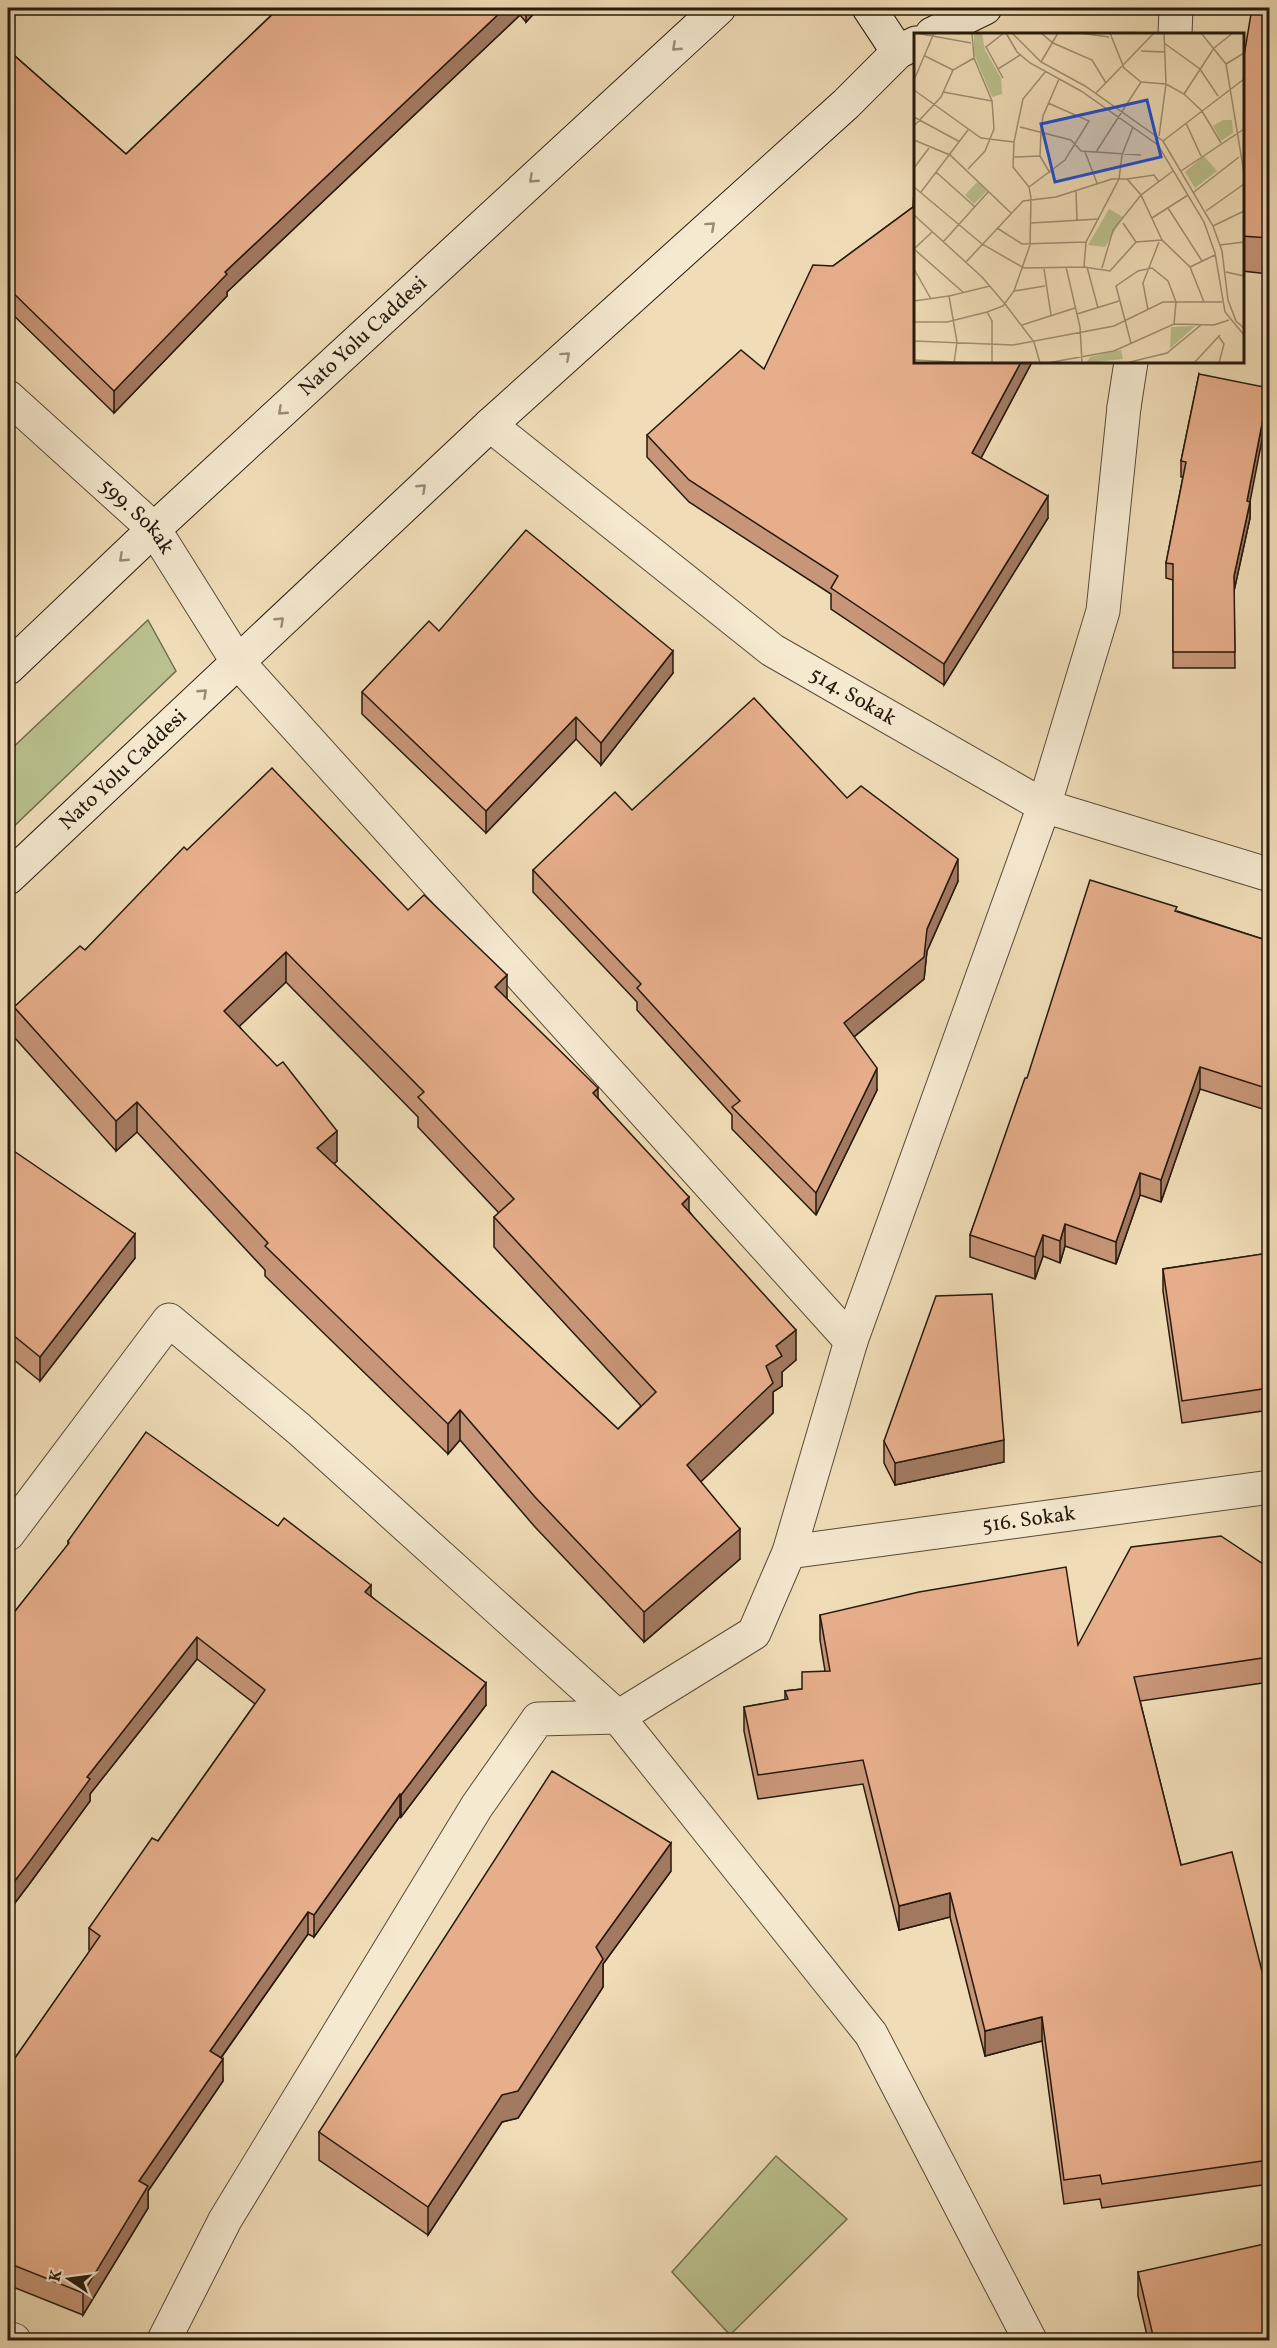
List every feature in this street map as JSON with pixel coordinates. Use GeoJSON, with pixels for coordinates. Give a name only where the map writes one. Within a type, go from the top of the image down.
{"type":"FeatureCollection","features":[{"type":"Feature","properties":{"kind":"street","name":"Nato Yolu Caddesi"},"geometry":{"type":"LineString","coordinates":[[8,668],[154,529],[719,8]]}},
{"type":"Feature","properties":{"kind":"street"},"geometry":{"type":"LineString","coordinates":[[869,8],[907,47]]}},
{"type":"Feature","properties":{"kind":"street"},"geometry":{"type":"LineString","coordinates":[[934,33],[985,8]]}},
{"type":"Feature","properties":{"kind":"street"},"geometry":{"type":"LineString","coordinates":[[1175,33],[1176,8]]}},
{"type":"Feature","properties":{"kind":"street","name":"Nato Yolu Caddesi"},"geometry":{"type":"LineString","coordinates":[[8,878],[490,425],[846,105],[907,47]]}},
{"type":"Feature","properties":{"kind":"street"},"geometry":{"type":"LineString","coordinates":[[164,2340],[225,2220],[477,1806],[538,1719],[618,1717],[754,1633],[789,1552],[851,1341],[1044,806],[1103,611],[1124,407],[1131,363]]}},
{"type":"Feature","properties":{"kind":"street","name":"599. Sokak"},"geometry":{"type":"LineString","coordinates":[[8,397],[154,529],[237,661],[851,1341]]}},
{"type":"Feature","properties":{"kind":"street","name":"514. Sokak"},"geometry":{"type":"LineString","coordinates":[[490,425],[771,650],[1044,806],[1269,875]]}},
{"type":"Feature","properties":{"kind":"street"},"geometry":{"type":"LineString","coordinates":[[8,1534],[169,1320],[299,1429],[618,1717],[871,2034],[1030,2340]]}},
{"type":"Feature","properties":{"kind":"street","name":"516. Sokak"},"geometry":{"type":"LineString","coordinates":[[789,1552],[1269,1487]]}},
{"type":"Feature","properties":{"kind":"street"},"geometry":{"type":"LineString","coordinates":[[8,2338],[15,2340]]}},
{"type":"Feature","properties":{"kind":"green space"},"geometry":{"type":"Polygon","coordinates":[[[148,620],[176,671],[8,832],[8,752],[148,620]]]}},
{"type":"Feature","properties":{"kind":"green space"},"geometry":{"type":"Polygon","coordinates":[[[776,2156],[847,2219],[730,2335],[672,2272],[776,2156]]]}},
{"type":"Feature","properties":{"kind":"building"},"geometry":{"type":"Polygon","coordinates":[[[279,8],[505,8],[225,272],[227,274],[114,391],[8,288],[8,50],[126,154],[279,8]]]}},
{"type":"Feature","properties":{"kind":"building"},"geometry":{"type":"Polygon","coordinates":[[[1252,8],[1269,8],[1269,238],[1244,236],[1244,56],[1252,8]]]}},
{"type":"Feature","properties":{"kind":"building"},"geometry":{"type":"Polygon","coordinates":[[[914,192],[914,363],[1020,363],[972,453],[1048,496],[944,664],[831,588],[838,576],[689,480],[647,435],[741,350],[764,369],[813,265],[833,266],[913,207],[914,192]]]}},
{"type":"Feature","properties":{"kind":"building"},"geometry":{"type":"Polygon","coordinates":[[[1199,374],[1269,388],[1247,501],[1250,502],[1234,576],[1235,652],[1173,652],[1173,564],[1166,563],[1186,462],[1181,461],[1199,374]]]}},
{"type":"Feature","properties":{"kind":"building"},"geometry":{"type":"Polygon","coordinates":[[[526,530],[673,651],[601,743],[576,717],[486,811],[362,692],[429,621],[439,631],[526,530]]]}},
{"type":"Feature","properties":{"kind":"building"},"geometry":{"type":"Polygon","coordinates":[[[754,698],[847,798],[861,786],[958,859],[927,929],[924,957],[844,1023],[877,1068],[816,1193],[732,1107],[740,1101],[637,988],[641,984],[533,870],[615,792],[632,810],[754,698]]]}},
{"type":"Feature","properties":{"kind":"building"},"geometry":{"type":"Polygon","coordinates":[[[272,768],[408,910],[424,895],[507,975],[495,987],[598,1088],[593,1093],[689,1197],[682,1204],[796,1330],[776,1346],[782,1356],[766,1366],[773,1383],[687,1465],[740,1529],[644,1612],[535,1497],[460,1410],[448,1424],[265,1246],[268,1243],[137,1102],[116,1121],[14,1007],[80,946],[85,950],[184,847],[187,850],[272,768]],[[286,952],[224,1011],[277,1066],[283,1062],[337,1131],[317,1148],[618,1429],[656,1392],[494,1217],[514,1199],[418,1097],[424,1092],[286,952]]]}},
{"type":"Feature","properties":{"kind":"building"},"geometry":{"type":"Polygon","coordinates":[[[1090,880],[1177,907],[1175,911],[1269,941],[1269,1089],[1200,1067],[1161,1180],[1140,1173],[1116,1242],[1065,1224],[1060,1241],[1043,1235],[1035,1257],[970,1235],[1025,1078],[1027,1078],[1090,880]]]}},
{"type":"Feature","properties":{"kind":"building"},"geometry":{"type":"Polygon","coordinates":[[[8,1147],[135,1234],[40,1357],[8,1331],[8,1147]]]}},
{"type":"Feature","properties":{"kind":"building"},"geometry":{"type":"Polygon","coordinates":[[[1269,1253],[1269,1388],[1182,1401],[1163,1269],[1269,1253]]]}},
{"type":"Feature","properties":{"kind":"building"},"geometry":{"type":"Polygon","coordinates":[[[992,1294],[1004,1440],[895,1463],[884,1441],[936,1296],[992,1294]]]}},
{"type":"Feature","properties":{"kind":"building"},"geometry":{"type":"Polygon","coordinates":[[[146,1432],[278,1526],[284,1518],[371,1585],[365,1592],[486,1683],[400,1794],[314,1915],[308,1912],[210,2051],[223,2059],[139,2181],[148,2186],[83,2293],[8,2263],[8,2068],[100,1936],[89,1928],[152,1838],[158,1841],[265,1690],[197,1637],[87,1777],[90,1779],[8,1890],[8,1620],[69,1543],[68,1541],[146,1432]]]}},
{"type":"Feature","properties":{"kind":"building"},"geometry":{"type":"Polygon","coordinates":[[[1221,1536],[1269,1568],[1269,1657],[1134,1677],[1181,1865],[1232,1852],[1269,1999],[1269,2160],[1102,2184],[1100,2175],[1064,2180],[1042,2017],[985,2031],[950,1893],[899,1906],[863,1760],[758,1775],[744,1707],[788,1699],[785,1691],[802,1689],[802,1672],[830,1671],[820,1615],[919,1592],[1066,1567],[1078,1645],[1131,1547],[1221,1536]]]}},
{"type":"Feature","properties":{"kind":"building"},"geometry":{"type":"Polygon","coordinates":[[[552,1771],[671,1843],[596,1947],[603,1959],[518,2091],[502,2095],[428,2207],[319,2132],[552,1771]]]}},
{"type":"Feature","properties":{"kind":"building"},"geometry":{"type":"Polygon","coordinates":[[[1269,2243],[1269,2340],[1154,2340],[1138,2272],[1269,2243]]]}}]}
